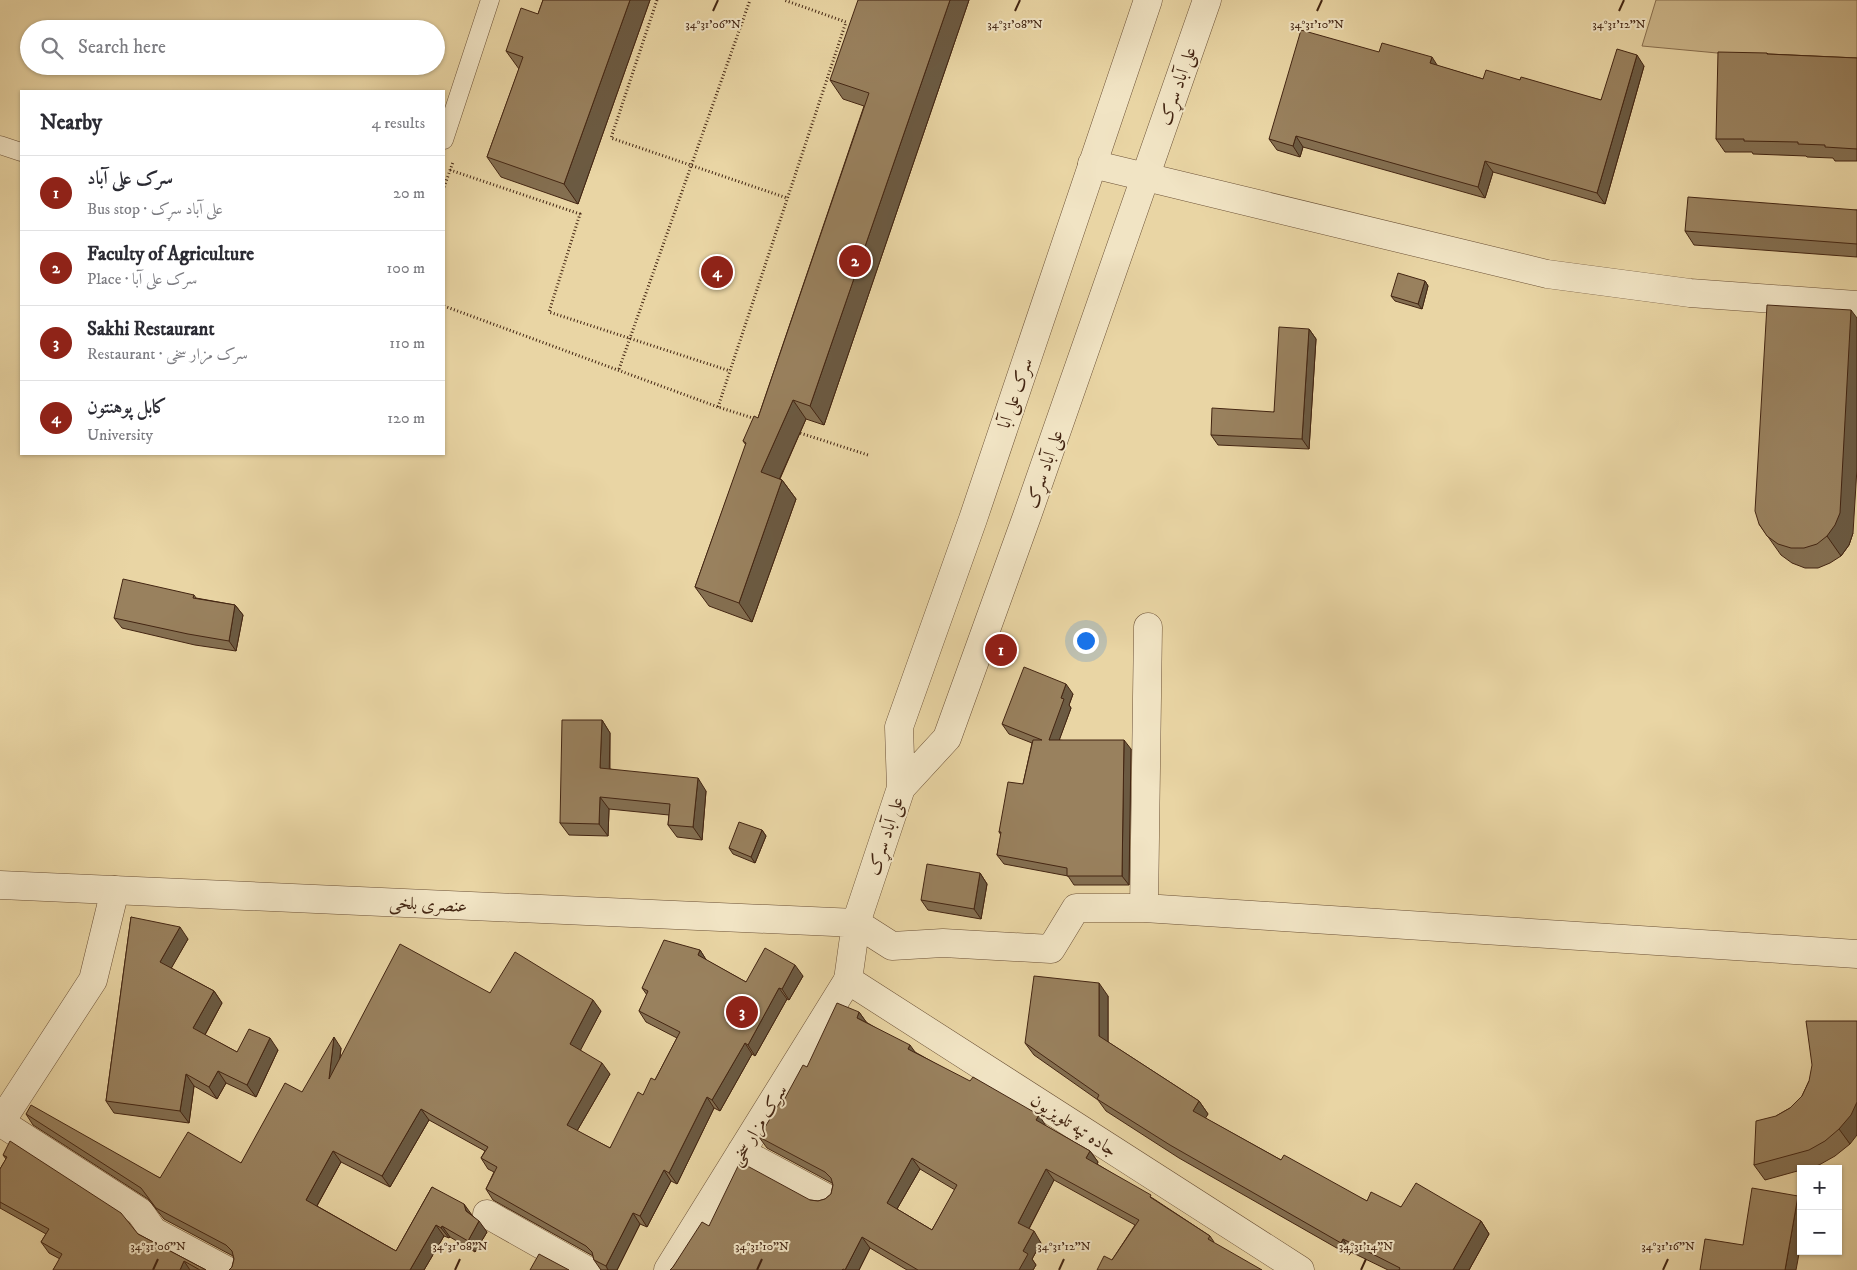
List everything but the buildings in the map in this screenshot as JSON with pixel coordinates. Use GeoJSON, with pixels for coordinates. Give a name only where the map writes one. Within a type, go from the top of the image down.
{"type":"FeatureCollection","features":[{"type":"Feature","properties":{"kind":"street","name":"سرک علی آبا"},"geometry":{"type":"LineString","coordinates":[[901,788],[900,727],[973,519],[1148,0]]}},
{"type":"Feature","properties":{"kind":"street","name":"علی آباد سړک"},"geometry":{"type":"LineString","coordinates":[[848,980],[856,923],[901,788],[947,738],[1027,516],[1207,0]]}},
{"type":"Feature","properties":{"kind":"street"},"geometry":{"type":"LineString","coordinates":[[1092,164],[1146,175],[1546,274],[1690,293],[1857,305]]}},
{"type":"Feature","properties":{"kind":"street"},"geometry":{"type":"LineString","coordinates":[[1144,908],[1148,626]]}},
{"type":"Feature","properties":{"kind":"street","name":"عنصری بلخی"},"geometry":{"type":"LineString","coordinates":[[0,884],[856,923]]}},
{"type":"Feature","properties":{"kind":"street"},"geometry":{"type":"LineString","coordinates":[[115,890],[93,980],[0,1122],[140,1212],[153,1231],[226,1270]]}},
{"type":"Feature","properties":{"kind":"street"},"geometry":{"type":"LineString","coordinates":[[856,923],[892,946],[944,943],[1051,949],[1076,908],[1144,908],[1857,954]]}},
{"type":"Feature","properties":{"kind":"street","name":"سرک مزار سخی"},"geometry":{"type":"LineString","coordinates":[[668,1270],[848,980]]}},
{"type":"Feature","properties":{"kind":"street","name":"جاده تپه تلویزیون"},"geometry":{"type":"LineString","coordinates":[[848,980],[1300,1270]]}},
{"type":"Feature","properties":{"kind":"street"},"geometry":{"type":"LineString","coordinates":[[741,1152],[825,1197]]}},
{"type":"Feature","properties":{"kind":"street"},"geometry":{"type":"LineString","coordinates":[[486,1214],[586,1270]]}},
{"type":"Feature","properties":{"kind":"lane"},"geometry":{"type":"LineString","coordinates":[[445,137],[490,0]]}},
{"type":"Feature","properties":{"kind":"lane"},"geometry":{"type":"LineString","coordinates":[[0,145],[20,152]]}},
{"type":"Feature","properties":{"kind":"path"},"geometry":{"type":"LineString","coordinates":[[657,0],[611,138],[787,198]]}},
{"type":"Feature","properties":{"kind":"path"},"geometry":{"type":"LineString","coordinates":[[619,369],[750,0]]}},
{"type":"Feature","properties":{"kind":"path"},"geometry":{"type":"LineString","coordinates":[[718,407],[846,22],[784,0]]}},
{"type":"Feature","properties":{"kind":"path"},"geometry":{"type":"LineString","coordinates":[[450,170],[580,214],[549,312],[730,371]]}},
{"type":"Feature","properties":{"kind":"path"},"geometry":{"type":"LineString","coordinates":[[445,306],[718,407],[765,422]]}},
{"type":"Feature","properties":{"kind":"path"},"geometry":{"type":"LineString","coordinates":[[793,431],[868,455]]}},
{"type":"Feature","properties":{"kind":"shaded area"},"geometry":{"type":"Polygon","coordinates":[[[1656,0],[1857,0],[1857,66],[1642,46],[1656,0]]]}},
{"type":"Feature","properties":{"kind":"place","name":"Faculty of Agriculture"},"geometry":{"type":"Point","coordinates":[855,261]}},
{"type":"Feature","properties":{"kind":"place","name":"کابل پوهنتون"},"geometry":{"type":"Point","coordinates":[717,272]}},
{"type":"Feature","properties":{"kind":"place","name":"سرک علی آباد"},"geometry":{"type":"Point","coordinates":[1001,650]}},
{"type":"Feature","properties":{"kind":"place","name":"Sakhi Restaurant"},"geometry":{"type":"Point","coordinates":[742,1012]}}]}
